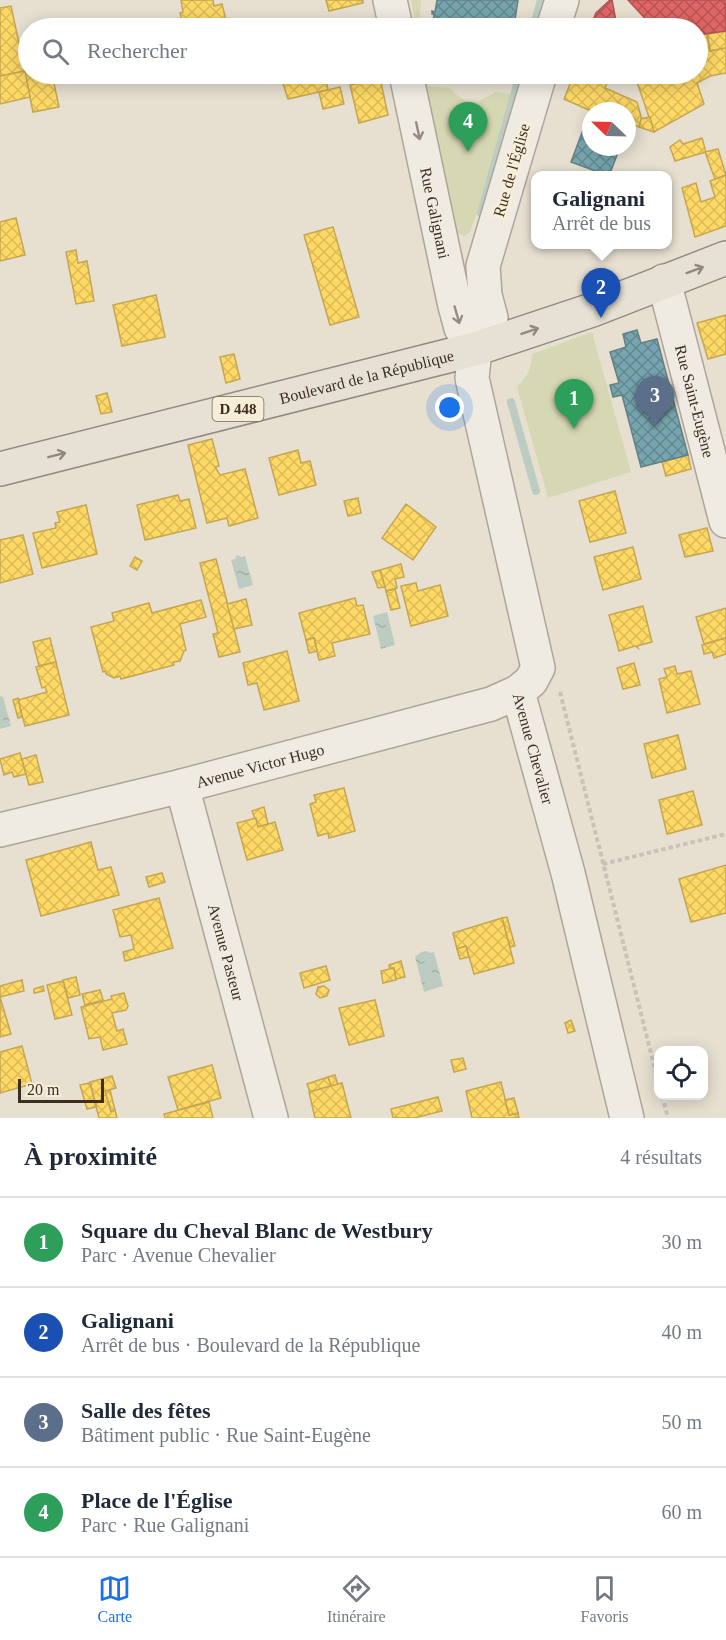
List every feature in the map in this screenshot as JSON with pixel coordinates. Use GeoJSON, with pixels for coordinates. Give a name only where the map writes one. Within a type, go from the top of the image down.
{"type":"FeatureCollection","features":[{"type":"Feature","properties":{"kind":"main road","name":"Boulevard de la République"},"geometry":{"type":"LineString","coordinates":[[0,469],[475,349],[592,310],[726,258]]}},
{"type":"Feature","properties":{"kind":"street"},"geometry":{"type":"LineString","coordinates":[[390,0],[394,18]]}},
{"type":"Feature","properties":{"kind":"street"},"geometry":{"type":"LineString","coordinates":[[556,18],[562,0]]}},
{"type":"Feature","properties":{"kind":"street","name":"Rue Galignani"},"geometry":{"type":"LineString","coordinates":[[408,84],[448,278],[461,328],[475,349]]}},
{"type":"Feature","properties":{"kind":"street","name":"Rue de l'Église"},"geometry":{"type":"LineString","coordinates":[[475,349],[491,318],[485,295],[483,266],[537,84]]}},
{"type":"Feature","properties":{"kind":"street"},"geometry":{"type":"LineString","coordinates":[[448,278],[483,266]]}},
{"type":"Feature","properties":{"kind":"street","name":"Rue Saint-Eugène"},"geometry":{"type":"LineString","coordinates":[[664,281],[726,520]]}},
{"type":"Feature","properties":{"kind":"street","name":"Avenue Chevalier"},"geometry":{"type":"LineString","coordinates":[[475,349],[472,378],[528,680],[568,873],[627,1118]]}},
{"type":"Feature","properties":{"kind":"street","name":"Avenue Victor Hugo"},"geometry":{"type":"LineString","coordinates":[[0,830],[183,786],[491,704],[528,680]]}},
{"type":"Feature","properties":{"kind":"street","name":"Avenue Pasteur"},"geometry":{"type":"LineString","coordinates":[[183,786],[271,1118]]}},
{"type":"Feature","properties":{"kind":"path"},"geometry":{"type":"LineString","coordinates":[[528,680],[553,665],[654,1066]]}},
{"type":"Feature","properties":{"kind":"path"},"geometry":{"type":"LineString","coordinates":[[603,864],[726,834]]}},
{"type":"Feature","properties":{"kind":"path"},"geometry":{"type":"LineString","coordinates":[[663,1100],[668,1118]]}},
{"type":"Feature","properties":{"kind":"green space"},"geometry":{"type":"Polygon","coordinates":[[[411,0],[421,0],[420,18],[414,18],[411,0]]]}},
{"type":"Feature","properties":{"kind":"green space"},"geometry":{"type":"Polygon","coordinates":[[[424,86],[450,88],[467,101],[477,102],[496,92],[519,95],[470,232],[464,236],[456,232],[424,86]]]}},
{"type":"Feature","properties":{"kind":"green space"},"geometry":{"type":"Polygon","coordinates":[[[592,332],[631,472],[548,498],[517,387],[528,372],[532,354],[592,332]]]}},
{"type":"Feature","properties":{"kind":"water"},"geometry":{"type":"Polygon","coordinates":[[[237,555],[245,556],[253,585],[239,589],[231,560],[237,555]]]}},
{"type":"Feature","properties":{"kind":"water"},"geometry":{"type":"Polygon","coordinates":[[[387,612],[395,645],[381,649],[373,616],[387,612]]]}},
{"type":"Feature","properties":{"kind":"water"},"geometry":{"type":"Polygon","coordinates":[[[0,696],[3,697],[11,726],[0,729],[0,696]]]}},
{"type":"Feature","properties":{"kind":"water"},"geometry":{"type":"Polygon","coordinates":[[[427,951],[434,952],[443,986],[424,992],[415,957],[427,951]]]}},
{"type":"Feature","properties":{"kind":"building: Logements"},"geometry":{"type":"Polygon","coordinates":[[[181,0],[213,0],[214,6],[222,4],[226,18],[181,18],[180,13],[183,12],[181,0]]]}},
{"type":"Feature","properties":{"kind":"building: Logements"},"geometry":{"type":"Polygon","coordinates":[[[326,0],[363,0],[363,3],[329,11],[326,0]]]}},
{"type":"Feature","properties":{"kind":"building: Logements"},"geometry":{"type":"Polygon","coordinates":[[[11,6],[18,38],[18,72],[0,76],[0,8],[11,6]]]}},
{"type":"Feature","properties":{"kind":"building: Logements"},"geometry":{"type":"Polygon","coordinates":[[[726,31],[726,48],[710,51],[708,34],[726,31]]]}},
{"type":"Feature","properties":{"kind":"building: Logements"},"geometry":{"type":"Polygon","coordinates":[[[708,40],[710,51],[726,48],[726,73],[708,77],[708,40]]]}},
{"type":"Feature","properties":{"kind":"building: Logements"},"geometry":{"type":"Polygon","coordinates":[[[18,72],[18,84],[28,84],[30,97],[0,104],[0,76],[18,72]]]}},
{"type":"Feature","properties":{"kind":"building: Logements"},"geometry":{"type":"Polygon","coordinates":[[[27,84],[54,84],[59,107],[33,112],[27,84]]]}},
{"type":"Feature","properties":{"kind":"building: Logements"},"geometry":{"type":"Polygon","coordinates":[[[283,84],[327,84],[328,90],[288,99],[283,84]]]}},
{"type":"Feature","properties":{"kind":"building: Logements"},"geometry":{"type":"Polygon","coordinates":[[[381,84],[388,115],[359,123],[350,85],[381,84]]]}},
{"type":"Feature","properties":{"kind":"building: Logements"},"geometry":{"type":"Polygon","coordinates":[[[570,84],[606,84],[605,88],[637,102],[642,120],[639,127],[636,126],[636,102],[582,102],[582,107],[564,99],[570,84]]]}},
{"type":"Feature","properties":{"kind":"building: Logements"},"geometry":{"type":"Polygon","coordinates":[[[638,84],[697,84],[704,104],[654,132],[638,84]]]}},
{"type":"Feature","properties":{"kind":"building: Logements"},"geometry":{"type":"Polygon","coordinates":[[[340,87],[344,104],[323,109],[319,92],[340,87]]]}},
{"type":"Feature","properties":{"kind":"building: Logements"},"geometry":{"type":"Polygon","coordinates":[[[650,117],[654,132],[639,127],[641,119],[650,117]]]}},
{"type":"Feature","properties":{"kind":"building: Logements"},"geometry":{"type":"Polygon","coordinates":[[[702,138],[706,152],[675,161],[670,147],[680,140],[683,144],[702,138]]]}},
{"type":"Feature","properties":{"kind":"building: Logements"},"geometry":{"type":"Polygon","coordinates":[[[718,149],[726,175],[715,179],[705,152],[718,149]]]}},
{"type":"Feature","properties":{"kind":"building: Logements"},"geometry":{"type":"Polygon","coordinates":[[[726,175],[726,226],[695,237],[682,188],[696,183],[701,202],[715,197],[710,181],[726,175]]]}},
{"type":"Feature","properties":{"kind":"building: Logements"},"geometry":{"type":"Polygon","coordinates":[[[16,218],[25,255],[0,261],[0,222],[16,218]]]}},
{"type":"Feature","properties":{"kind":"building: Logements"},"geometry":{"type":"Polygon","coordinates":[[[333,227],[359,317],[330,325],[304,235],[333,227]]]}},
{"type":"Feature","properties":{"kind":"building: Logements"},"geometry":{"type":"Polygon","coordinates":[[[76,250],[78,263],[87,261],[94,301],[76,304],[66,252],[76,250]]]}},
{"type":"Feature","properties":{"kind":"building: Logements"},"geometry":{"type":"Polygon","coordinates":[[[156,295],[165,337],[122,346],[113,305],[156,295]]]}},
{"type":"Feature","properties":{"kind":"building: Logements"},"geometry":{"type":"Polygon","coordinates":[[[726,315],[726,354],[708,359],[697,323],[726,315]]]}},
{"type":"Feature","properties":{"kind":"building: Logements"},"geometry":{"type":"Polygon","coordinates":[[[234,354],[240,379],[226,383],[220,357],[234,354]]]}},
{"type":"Feature","properties":{"kind":"building: Logements"},"geometry":{"type":"Polygon","coordinates":[[[574,387],[585,391],[589,402],[585,413],[574,417],[563,413],[559,402],[563,391],[574,387]]]}},
{"type":"Feature","properties":{"kind":"building: Logements"},"geometry":{"type":"Polygon","coordinates":[[[107,393],[112,412],[101,414],[96,396],[107,393]]]}},
{"type":"Feature","properties":{"kind":"building: Logements"},"geometry":{"type":"Polygon","coordinates":[[[212,439],[219,466],[215,467],[220,475],[245,469],[258,518],[229,526],[227,518],[207,523],[188,445],[212,439]]]}},
{"type":"Feature","properties":{"kind":"building: Logements"},"geometry":{"type":"Polygon","coordinates":[[[298,450],[301,463],[310,461],[316,485],[279,495],[269,458],[298,450]]]}},
{"type":"Feature","properties":{"kind":"building: Logements"},"geometry":{"type":"Polygon","coordinates":[[[688,455],[691,469],[666,476],[662,462],[688,455]]]}},
{"type":"Feature","properties":{"kind":"building: Logements"},"geometry":{"type":"Polygon","coordinates":[[[615,491],[626,533],[590,542],[579,501],[615,491]]]}},
{"type":"Feature","properties":{"kind":"building: Logements"},"geometry":{"type":"Polygon","coordinates":[[[178,495],[180,501],[189,499],[196,528],[145,540],[137,505],[178,495]]]}},
{"type":"Feature","properties":{"kind":"building: Logements"},"geometry":{"type":"Polygon","coordinates":[[[358,498],[361,513],[348,516],[344,501],[358,498]]]}},
{"type":"Feature","properties":{"kind":"building: Logements"},"geometry":{"type":"Polygon","coordinates":[[[406,504],[436,527],[413,560],[382,538],[406,504]]]}},
{"type":"Feature","properties":{"kind":"building: Logements"},"geometry":{"type":"Polygon","coordinates":[[[86,505],[97,554],[42,568],[33,533],[56,528],[55,523],[60,522],[57,512],[86,505]]]}},
{"type":"Feature","properties":{"kind":"building: Logements"},"geometry":{"type":"Polygon","coordinates":[[[707,528],[713,551],[685,557],[679,535],[707,528]]]}},
{"type":"Feature","properties":{"kind":"building: Logements"},"geometry":{"type":"Polygon","coordinates":[[[23,535],[33,574],[0,583],[0,540],[23,535]]]}},
{"type":"Feature","properties":{"kind":"building: Logements"},"geometry":{"type":"Polygon","coordinates":[[[633,547],[641,579],[603,590],[594,557],[633,547]]]}},
{"type":"Feature","properties":{"kind":"building: Logements"},"geometry":{"type":"Polygon","coordinates":[[[135,557],[142,561],[137,570],[130,566],[135,557]]]}},
{"type":"Feature","properties":{"kind":"building: Logements"},"geometry":{"type":"Polygon","coordinates":[[[216,559],[240,652],[219,657],[213,634],[218,633],[200,563],[216,559]]]}},
{"type":"Feature","properties":{"kind":"building: Logements"},"geometry":{"type":"Polygon","coordinates":[[[401,564],[404,577],[395,579],[397,588],[386,591],[380,570],[401,564]]]}},
{"type":"Feature","properties":{"kind":"building: Logements"},"geometry":{"type":"Polygon","coordinates":[[[380,570],[385,587],[378,588],[372,572],[380,570]]]}},
{"type":"Feature","properties":{"kind":"building: Logements"},"geometry":{"type":"Polygon","coordinates":[[[416,583],[418,591],[440,585],[448,616],[411,626],[401,586],[416,583]]]}},
{"type":"Feature","properties":{"kind":"building: Logements"},"geometry":{"type":"Polygon","coordinates":[[[395,589],[400,608],[391,610],[386,591],[395,589]]]}},
{"type":"Feature","properties":{"kind":"building: Logements"},"geometry":{"type":"Polygon","coordinates":[[[355,598],[357,606],[363,605],[370,634],[332,643],[335,656],[319,660],[314,638],[306,640],[299,613],[355,598]]]}},
{"type":"Feature","properties":{"kind":"building: Logements"},"geometry":{"type":"Polygon","coordinates":[[[246,599],[252,625],[234,629],[227,604],[246,599]]]}},
{"type":"Feature","properties":{"kind":"building: Logements"},"geometry":{"type":"Polygon","coordinates":[[[201,600],[206,617],[180,624],[186,650],[180,661],[173,662],[174,665],[121,679],[120,676],[114,678],[105,671],[103,672],[91,627],[114,621],[112,613],[149,603],[152,613],[201,600]]]}},
{"type":"Feature","properties":{"kind":"building: Logements"},"geometry":{"type":"Polygon","coordinates":[[[643,606],[652,642],[637,646],[638,648],[635,646],[619,651],[609,615],[643,606]]]}},
{"type":"Feature","properties":{"kind":"building: Logements"},"geometry":{"type":"Polygon","coordinates":[[[726,608],[726,638],[704,644],[696,617],[726,608]]]}},
{"type":"Feature","properties":{"kind":"building: Logements"},"geometry":{"type":"Polygon","coordinates":[[[50,638],[56,662],[39,666],[33,642],[50,638]]]}},
{"type":"Feature","properties":{"kind":"building: Logements"},"geometry":{"type":"Polygon","coordinates":[[[314,638],[317,651],[309,653],[306,640],[314,638]]]}},
{"type":"Feature","properties":{"kind":"building: Logements"},"geometry":{"type":"Polygon","coordinates":[[[726,638],[726,654],[714,658],[712,652],[704,654],[702,645],[726,638]]]}},
{"type":"Feature","properties":{"kind":"building: Logements"},"geometry":{"type":"Polygon","coordinates":[[[287,651],[299,701],[264,710],[257,683],[248,685],[243,663],[287,651]]]}},
{"type":"Feature","properties":{"kind":"building: Logements"},"geometry":{"type":"Polygon","coordinates":[[[56,662],[69,715],[25,726],[18,700],[47,692],[45,687],[42,688],[36,667],[56,662]]]}},
{"type":"Feature","properties":{"kind":"building: Logements"},"geometry":{"type":"Polygon","coordinates":[[[634,663],[640,685],[623,689],[617,668],[634,663]]]}},
{"type":"Feature","properties":{"kind":"building: Logements"},"geometry":{"type":"Polygon","coordinates":[[[675,666],[677,674],[691,671],[700,704],[667,713],[659,679],[667,677],[664,669],[675,666]]]}},
{"type":"Feature","properties":{"kind":"building: Logements"},"geometry":{"type":"Polygon","coordinates":[[[18,698],[22,717],[18,718],[13,700],[18,698]]]}},
{"type":"Feature","properties":{"kind":"building: Logements"},"geometry":{"type":"Polygon","coordinates":[[[678,735],[686,769],[652,778],[644,744],[678,735]]]}},
{"type":"Feature","properties":{"kind":"building: Logements"},"geometry":{"type":"Polygon","coordinates":[[[20,753],[26,774],[14,777],[12,772],[4,775],[0,759],[20,753]]]}},
{"type":"Feature","properties":{"kind":"building: Logements"},"geometry":{"type":"Polygon","coordinates":[[[36,755],[43,782],[29,785],[22,759],[36,755]]]}},
{"type":"Feature","properties":{"kind":"building: Logements"},"geometry":{"type":"Polygon","coordinates":[[[344,788],[355,831],[329,838],[328,833],[318,836],[310,804],[316,802],[314,795],[344,788]]]}},
{"type":"Feature","properties":{"kind":"building: Logements"},"geometry":{"type":"Polygon","coordinates":[[[693,791],[702,825],[667,834],[659,800],[693,791]]]}},
{"type":"Feature","properties":{"kind":"building: Logements"},"geometry":{"type":"Polygon","coordinates":[[[264,807],[268,824],[258,827],[252,811],[264,807]]]}},
{"type":"Feature","properties":{"kind":"building: Logements"},"geometry":{"type":"Polygon","coordinates":[[[256,818],[258,827],[275,822],[283,850],[247,860],[237,823],[256,818]]]}},
{"type":"Feature","properties":{"kind":"building: Logements"},"geometry":{"type":"Polygon","coordinates":[[[91,842],[98,870],[111,867],[119,895],[41,916],[26,860],[91,842]]]}},
{"type":"Feature","properties":{"kind":"building: Logements"},"geometry":{"type":"Polygon","coordinates":[[[726,865],[726,913],[691,922],[679,879],[726,865]]]}},
{"type":"Feature","properties":{"kind":"building: Logements"},"geometry":{"type":"Polygon","coordinates":[[[162,873],[165,882],[149,887],[146,877],[162,873]]]}},
{"type":"Feature","properties":{"kind":"building: Logements"},"geometry":{"type":"Polygon","coordinates":[[[159,898],[173,948],[125,961],[123,952],[134,949],[131,935],[120,937],[113,910],[159,898]]]}},
{"type":"Feature","properties":{"kind":"building: Logements"},"geometry":{"type":"Polygon","coordinates":[[[507,917],[515,946],[510,947],[502,918],[507,917]]]}},
{"type":"Feature","properties":{"kind":"building: Logements"},"geometry":{"type":"Polygon","coordinates":[[[502,918],[514,963],[474,974],[466,946],[457,949],[453,933],[502,918]]]}},
{"type":"Feature","properties":{"kind":"building: Logements"},"geometry":{"type":"Polygon","coordinates":[[[466,946],[469,957],[460,959],[457,949],[466,946]]]}},
{"type":"Feature","properties":{"kind":"building: Logements"},"geometry":{"type":"Polygon","coordinates":[[[401,961],[405,977],[396,979],[394,968],[390,969],[389,965],[401,961]]]}},
{"type":"Feature","properties":{"kind":"building: Logements"},"geometry":{"type":"Polygon","coordinates":[[[326,966],[330,980],[304,988],[300,973],[326,966]]]}},
{"type":"Feature","properties":{"kind":"building: Logements"},"geometry":{"type":"Polygon","coordinates":[[[394,968],[396,980],[383,983],[381,971],[394,968]]]}},
{"type":"Feature","properties":{"kind":"building: Logements"},"geometry":{"type":"Polygon","coordinates":[[[76,977],[80,995],[68,998],[63,980],[76,977]]]}},
{"type":"Feature","properties":{"kind":"building: Logements"},"geometry":{"type":"Polygon","coordinates":[[[22,980],[24,991],[0,997],[0,986],[22,980]]]}},
{"type":"Feature","properties":{"kind":"building: Logements"},"geometry":{"type":"Polygon","coordinates":[[[63,981],[72,1015],[55,1019],[47,985],[63,981]]]}},
{"type":"Feature","properties":{"kind":"building: Logements"},"geometry":{"type":"Polygon","coordinates":[[[43,986],[44,991],[34,993],[34,989],[43,986]]]}},
{"type":"Feature","properties":{"kind":"building: Logements"},"geometry":{"type":"Polygon","coordinates":[[[324,986],[329,990],[327,996],[320,998],[316,994],[318,987],[324,986]]]}},
{"type":"Feature","properties":{"kind":"building: Logements"},"geometry":{"type":"Polygon","coordinates":[[[100,990],[103,1000],[85,1005],[82,994],[100,990]]]}},
{"type":"Feature","properties":{"kind":"building: Logements"},"geometry":{"type":"Polygon","coordinates":[[[124,993],[128,1006],[126,1010],[112,1013],[117,1031],[123,1029],[127,1044],[103,1050],[100,1037],[89,1039],[81,1007],[112,999],[111,996],[124,993]]]}},
{"type":"Feature","properties":{"kind":"building: Logements"},"geometry":{"type":"Polygon","coordinates":[[[0,997],[11,1034],[0,1037],[0,997]]]}},
{"type":"Feature","properties":{"kind":"building: Logements"},"geometry":{"type":"Polygon","coordinates":[[[375,1000],[384,1036],[349,1045],[339,1008],[375,1000]]]}},
{"type":"Feature","properties":{"kind":"building: Logements"},"geometry":{"type":"Polygon","coordinates":[[[571,1020],[575,1031],[568,1033],[565,1023],[571,1020]]]}},
{"type":"Feature","properties":{"kind":"building: Logements"},"geometry":{"type":"Polygon","coordinates":[[[22,1046],[32,1084],[0,1093],[0,1052],[22,1046]]]}},
{"type":"Feature","properties":{"kind":"building: Logements"},"geometry":{"type":"Polygon","coordinates":[[[463,1058],[466,1069],[454,1072],[451,1060],[463,1058]]]}},
{"type":"Feature","properties":{"kind":"building: Logements"},"geometry":{"type":"Polygon","coordinates":[[[212,1065],[221,1098],[178,1110],[168,1077],[212,1065]]]}},
{"type":"Feature","properties":{"kind":"building: Logements"},"geometry":{"type":"Polygon","coordinates":[[[335,1075],[338,1085],[331,1086],[328,1077],[335,1075]]]}},
{"type":"Feature","properties":{"kind":"building: Logements"},"geometry":{"type":"Polygon","coordinates":[[[112,1076],[116,1088],[105,1091],[111,1111],[115,1110],[117,1118],[99,1118],[90,1082],[112,1076]]]}},
{"type":"Feature","properties":{"kind":"building: Logements"},"geometry":{"type":"Polygon","coordinates":[[[328,1077],[331,1086],[310,1092],[307,1084],[328,1077]]]}},
{"type":"Feature","properties":{"kind":"building: Logements"},"geometry":{"type":"Polygon","coordinates":[[[501,1082],[509,1115],[518,1113],[519,1118],[472,1118],[466,1091],[501,1082]]]}},
{"type":"Feature","properties":{"kind":"building: Logements"},"geometry":{"type":"Polygon","coordinates":[[[90,1083],[96,1107],[87,1109],[80,1085],[90,1083]]]}},
{"type":"Feature","properties":{"kind":"building: Logements"},"geometry":{"type":"Polygon","coordinates":[[[342,1083],[351,1118],[315,1118],[309,1092],[342,1083]]]}},
{"type":"Feature","properties":{"kind":"building: Logements"},"geometry":{"type":"Polygon","coordinates":[[[110,1090],[115,1110],[111,1111],[105,1091],[110,1090]]]}},
{"type":"Feature","properties":{"kind":"building: Logements"},"geometry":{"type":"Polygon","coordinates":[[[438,1097],[442,1111],[414,1118],[393,1118],[391,1109],[438,1097]]]}},
{"type":"Feature","properties":{"kind":"building: Logements"},"geometry":{"type":"Polygon","coordinates":[[[514,1098],[518,1113],[509,1115],[505,1100],[514,1098]]]}},
{"type":"Feature","properties":{"kind":"building: Logements"},"geometry":{"type":"Polygon","coordinates":[[[209,1102],[213,1118],[165,1118],[164,1114],[209,1102]]]}},
{"type":"Feature","properties":{"kind":"building: Commerces"},"geometry":{"type":"Polygon","coordinates":[[[612,0],[615,18],[594,18],[596,13],[612,0]]]}},
{"type":"Feature","properties":{"kind":"building: Commerces"},"geometry":{"type":"Polygon","coordinates":[[[628,0],[725,0],[726,31],[708,34],[708,18],[645,18],[628,0]]]}},
{"type":"Feature","properties":{"kind":"building: Public"},"geometry":{"type":"Polygon","coordinates":[[[437,0],[518,0],[515,18],[434,18],[432,11],[435,12],[437,0]]]}},
{"type":"Feature","properties":{"kind":"building: Public"},"geometry":{"type":"Polygon","coordinates":[[[582,133],[582,156],[617,156],[611,171],[595,171],[571,162],[582,133]]]}},
{"type":"Feature","properties":{"kind":"building: Public"},"geometry":{"type":"Polygon","coordinates":[[[637,330],[641,343],[657,339],[688,455],[641,467],[622,395],[613,397],[610,385],[619,383],[610,352],[626,347],[623,334],[637,330]]]}},
{"type":"Feature","properties":{"kind":"waterway"},"geometry":{"type":"LineString","coordinates":[[536,18],[541,0]]}},
{"type":"Feature","properties":{"kind":"waterway"},"geometry":{"type":"LineString","coordinates":[[481,213],[517,84]]}},
{"type":"Feature","properties":{"kind":"waterway"},"geometry":{"type":"LineString","coordinates":[[511,402],[536,491]]}},
{"type":"Feature","properties":{"kind":"place","name":"Place de l'Église"},"geometry":{"type":"Point","coordinates":[468,152]}},
{"type":"Feature","properties":{"kind":"place","name":"Galignani"},"geometry":{"type":"Point","coordinates":[601,318]}},
{"type":"Feature","properties":{"kind":"place","name":"Salle des fêtes"},"geometry":{"type":"Point","coordinates":[655,426]}},
{"type":"Feature","properties":{"kind":"place","name":"Square du Cheval Blanc de Westbury"},"geometry":{"type":"Point","coordinates":[574,429]}}]}
